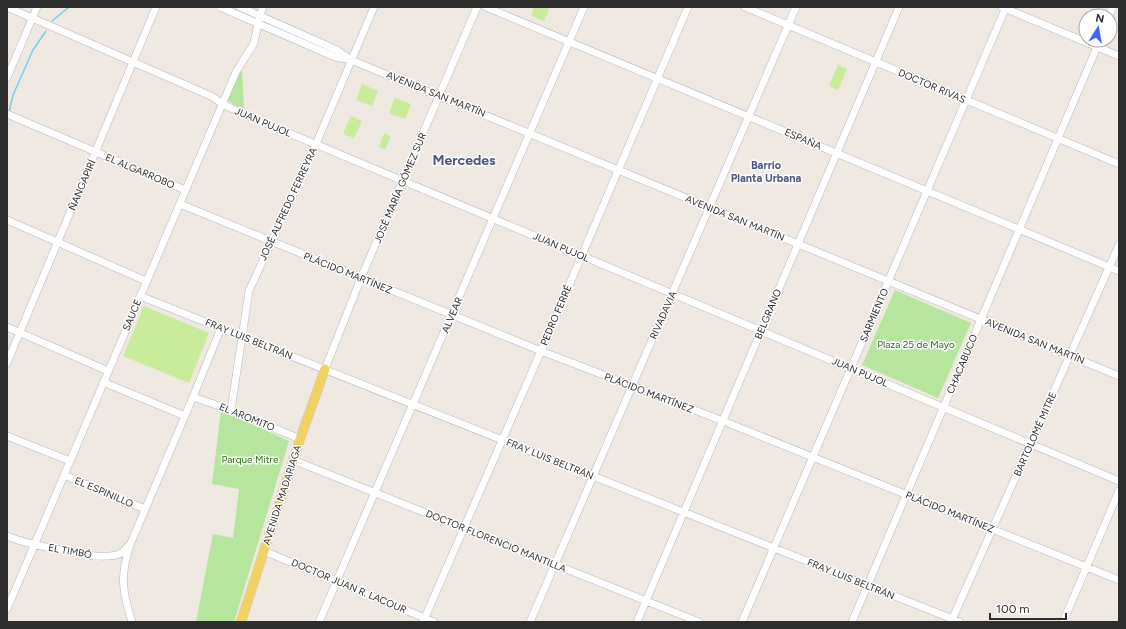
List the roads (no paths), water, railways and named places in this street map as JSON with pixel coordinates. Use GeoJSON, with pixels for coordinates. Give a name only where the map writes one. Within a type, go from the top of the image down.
{"type":"FeatureCollection","features":[{"type":"Feature","properties":{"kind":"main road","name":"AVENIDA MADARIAGA"},"geometry":{"type":"LineString","coordinates":[[240,622],[300,439],[325,369]]}},
{"type":"Feature","properties":{"kind":"street","name":"JUAN PUJOL"},"geometry":{"type":"LineString","coordinates":[[7,7],[213,97],[222,104],[1119,481]]}},
{"type":"Feature","properties":{"kind":"street"},"geometry":{"type":"LineString","coordinates":[[7,78],[37,7]]}},
{"type":"Feature","properties":{"kind":"street","name":"ÑANGAPIRÍ"},"geometry":{"type":"LineString","coordinates":[[7,363],[156,7]]}},
{"type":"Feature","properties":{"kind":"street","name":"AVENIDA SAN MARTÍN"},"geometry":{"type":"LineString","coordinates":[[220,7],[335,57],[352,60]]}},
{"type":"Feature","properties":{"kind":"street","name":"AVENIDA SAN MARTÍN"},"geometry":{"type":"LineString","coordinates":[[240,7],[337,50],[352,60],[1119,376]]}},
{"type":"Feature","properties":{"kind":"street","name":"SAUCE"},"geometry":{"type":"LineString","coordinates":[[7,608],[222,104],[236,72],[254,43],[263,7]]}},
{"type":"Feature","properties":{"kind":"street","name":"JOSÉ ALFREDO FERREYRA"},"geometry":{"type":"LineString","coordinates":[[231,410],[249,291],[316,144],[374,7]]}},
{"type":"Feature","properties":{"kind":"street","name":"JOSÉ MARÍA GÓMEZ SUR"},"geometry":{"type":"LineString","coordinates":[[325,369],[361,278],[477,7]]}},
{"type":"Feature","properties":{"kind":"street","name":"ESPAÑA"},"geometry":{"type":"LineString","coordinates":[[486,7],[1119,271]]}},
{"type":"Feature","properties":{"kind":"street","name":"ALVEAR"},"geometry":{"type":"LineString","coordinates":[[319,622],[584,7]]}},
{"type":"Feature","properties":{"kind":"street","name":"PEDRO FERRÉ"},"geometry":{"type":"LineString","coordinates":[[424,620],[688,7]]}},
{"type":"Feature","properties":{"kind":"street","name":"DOCTOR RIVAS"},"geometry":{"type":"LineString","coordinates":[[745,7],[1119,164]]}},
{"type":"Feature","properties":{"kind":"street","name":"RIVADAVIA"},"geometry":{"type":"LineString","coordinates":[[530,622],[796,7]]}},
{"type":"Feature","properties":{"kind":"street","name":"BELGRANO"},"geometry":{"type":"LineString","coordinates":[[637,622],[899,7]]}},
{"type":"Feature","properties":{"kind":"street"},"geometry":{"type":"LineString","coordinates":[[1005,8],[1078,35]]}},
{"type":"Feature","properties":{"kind":"street","name":"SARMIENTO"},"geometry":{"type":"LineString","coordinates":[[742,622],[1005,8]]}},
{"type":"Feature","properties":{"kind":"street","name":"CHACABUCO"},"geometry":{"type":"LineString","coordinates":[[852,622],[1096,48]]}},
{"type":"Feature","properties":{"kind":"street"},"geometry":{"type":"LineString","coordinates":[[1106,48],[1119,56]]}},
{"type":"Feature","properties":{"kind":"street","name":"EL ALGARROBO"},"geometry":{"type":"LineString","coordinates":[[7,114],[185,190]]}},
{"type":"Feature","properties":{"kind":"street","name":"PLÁCIDO MARTÍNEZ"},"geometry":{"type":"LineString","coordinates":[[180,204],[541,351],[813,457],[1119,580]]}},
{"type":"Feature","properties":{"kind":"street"},"geometry":{"type":"LineString","coordinates":[[7,220],[146,281]]}},
{"type":"Feature","properties":{"kind":"street","name":"BARTOLOMÉ MITRE"},"geometry":{"type":"LineString","coordinates":[[952,620],[1119,246]]}},
{"type":"Feature","properties":{"kind":"street","name":"FRAY LUIS BELTRÁN"},"geometry":{"type":"LineString","coordinates":[[140,296],[960,622]]}},
{"type":"Feature","properties":{"kind":"street"},"geometry":{"type":"LineString","coordinates":[[7,327],[108,371]]}},
{"type":"Feature","properties":{"kind":"street"},"geometry":{"type":"LineString","coordinates":[[132,622],[123,590],[125,561],[130,545],[194,397],[221,328]]}},
{"type":"Feature","properties":{"kind":"street"},"geometry":{"type":"LineString","coordinates":[[103,382],[185,416]]}},
{"type":"Feature","properties":{"kind":"street","name":"EL AROMITO"},"geometry":{"type":"LineString","coordinates":[[194,397],[231,410],[300,439]]}},
{"type":"Feature","properties":{"kind":"street"},"geometry":{"type":"LineString","coordinates":[[7,436],[70,461]]}},
{"type":"Feature","properties":{"kind":"street","name":"DOCTOR FLORENCIO MANTILLA"},"geometry":{"type":"LineString","coordinates":[[293,460],[699,622]]}},
{"type":"Feature","properties":{"kind":"street","name":"EL ESPINILLO"},"geometry":{"type":"LineString","coordinates":[[64,475],[145,509]]}},
{"type":"Feature","properties":{"kind":"street"},"geometry":{"type":"LineString","coordinates":[[1063,622],[1119,491]]}},
{"type":"Feature","properties":{"kind":"street","name":"EL TIMBÓ"},"geometry":{"type":"LineString","coordinates":[[7,536],[20,542],[34,545],[95,556],[114,556]]}},
{"type":"Feature","properties":{"kind":"street"},"geometry":{"type":"LineString","coordinates":[[114,556],[121,554],[130,545]]}},
{"type":"Feature","properties":{"kind":"street","name":"DOCTOR JUAN R. LACOUR"},"geometry":{"type":"LineString","coordinates":[[264,551],[424,620],[434,622]]}},
{"type":"Feature","properties":{"kind":"street"},"geometry":{"type":"LineString","coordinates":[[114,556],[119,559],[124,570]]}},
{"type":"Feature","properties":{"kind":"waterway"},"geometry":{"type":"LineString","coordinates":[[52,21],[69,7]]}},
{"type":"Feature","properties":{"kind":"waterway"},"geometry":{"type":"LineString","coordinates":[[9,112],[13,95],[33,50],[46,31]]}},
{"type":"Feature","properties":{"kind":"district","name":"Mercedes"},"geometry":{"type":"Point","coordinates":[464,160]}},
{"type":"Feature","properties":{"kind":"district","name":"Barrio Planta Urbana"},"geometry":{"type":"Point","coordinates":[766,171]}},
{"type":"Feature","properties":{"kind":"park label","name":"Plaza 25 de Mayo"},"geometry":{"type":"Point","coordinates":[916,344]}},
{"type":"Feature","properties":{"kind":"park label","name":"Parque Mitre"},"geometry":{"type":"Point","coordinates":[250,459]}}]}
